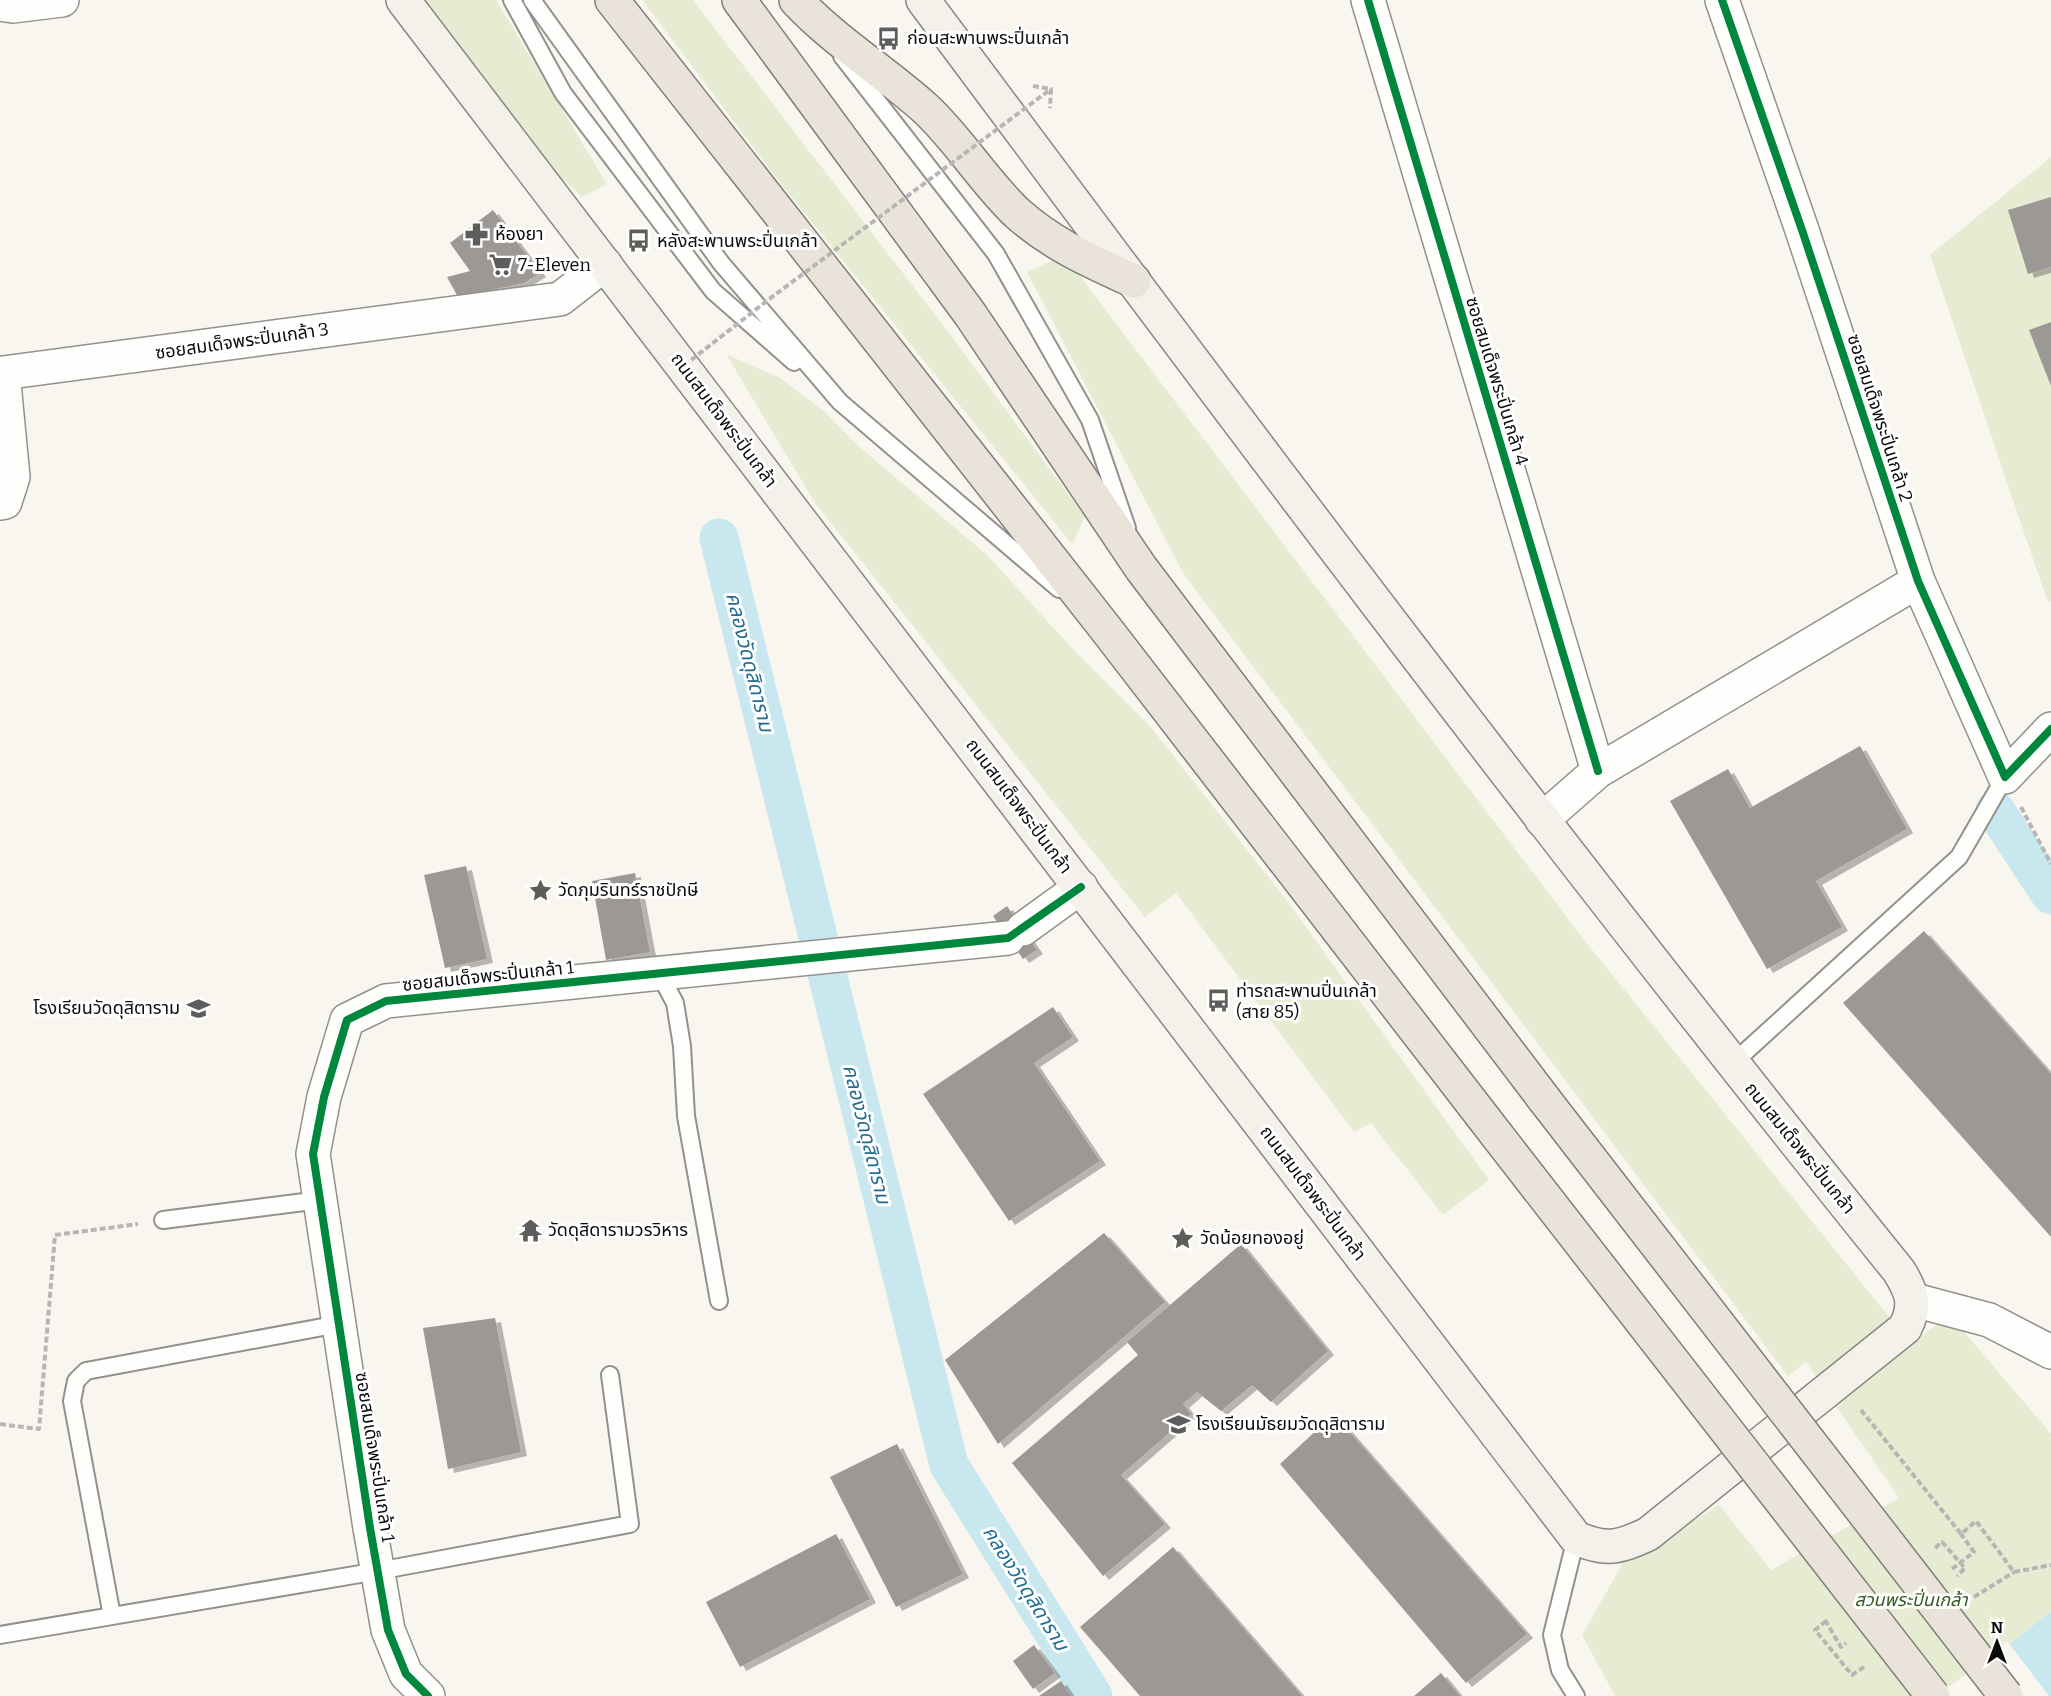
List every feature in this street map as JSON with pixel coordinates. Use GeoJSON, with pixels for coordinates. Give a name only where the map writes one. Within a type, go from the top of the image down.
{"type":"FeatureCollection","features":[{"type":"Feature","properties":{"kind":"main road","name":"ถนนสมเด็จพระปิ่นเกล้า"},"geometry":{"type":"LineString","coordinates":[[403,0],[1576,1538]]}},
{"type":"Feature","properties":{"kind":"main road"},"geometry":{"type":"LineString","coordinates":[[612,0],[1106,629],[1933,1696]]}},
{"type":"Feature","properties":{"kind":"main road"},"geometry":{"type":"LineString","coordinates":[[739,0],[970,314],[1141,568],[1544,1099],[2006,1696]]}},
{"type":"Feature","properties":{"kind":"main road","name":"ถนนสมเด็จพระปิ่นเกล้า"},"geometry":{"type":"LineString","coordinates":[[923,0],[1542,820],[1732,1064],[1899,1270],[1914,1300]]}},
{"type":"Feature","properties":{"kind":"main road"},"geometry":{"type":"LineString","coordinates":[[803,7],[933,116],[1016,212],[1048,238],[1079,256],[1134,280]]}},
{"type":"Feature","properties":{"kind":"main road"},"geometry":{"type":"LineString","coordinates":[[1576,1538],[1597,1547],[1623,1546],[1648,1534],[1905,1328],[1912,1315],[1914,1300]]}},
{"type":"Feature","properties":{"kind":"street"},"geometry":{"type":"LineString","coordinates":[[0,4],[13,6],[62,0]]}},
{"type":"Feature","properties":{"kind":"street","name":"ซอยสมเด็จพระปิ่นเกล้า 4"},"geometry":{"type":"LineString","coordinates":[[1368,0],[1598,771]]}},
{"type":"Feature","properties":{"kind":"street","name":"ซอยสมเด็จพระปิ่นเกล้า 2"},"geometry":{"type":"LineString","coordinates":[[1722,0],[1802,230],[1918,581],[2005,777]]}},
{"type":"Feature","properties":{"kind":"street","name":"ซอยสมเด็จพระปิ่นเกล้า 3"},"geometry":{"type":"LineString","coordinates":[[0,503],[5,502],[13,477],[1,364],[560,299],[605,264]]}},
{"type":"Feature","properties":{"kind":"street"},"geometry":{"type":"LineString","coordinates":[[1542,820],[1598,771],[1918,581]]}},
{"type":"Feature","properties":{"kind":"street"},"geometry":{"type":"LineString","coordinates":[[2005,777],[2051,729]]}},
{"type":"Feature","properties":{"kind":"street","name":"ซอยสมเด็จพระปิ่นเกล้า 1"},"geometry":{"type":"LineString","coordinates":[[428,1696],[406,1674],[388,1630],[313,1154],[324,1097],[347,1020],[386,1001],[841,956],[1016,934],[1081,887]]}},
{"type":"Feature","properties":{"kind":"street"},"geometry":{"type":"LineString","coordinates":[[1914,1300],[1989,1320],[2051,1352]]}},
{"type":"Feature","properties":{"kind":"lane"},"geometry":{"type":"LineString","coordinates":[[512,0],[563,93],[713,291],[1106,629]]}},
{"type":"Feature","properties":{"kind":"lane"},"geometry":{"type":"LineString","coordinates":[[532,0],[721,263],[840,402]]}},
{"type":"Feature","properties":{"kind":"lane"},"geometry":{"type":"LineString","coordinates":[[803,7],[996,254],[1090,420],[1141,568]]}},
{"type":"Feature","properties":{"kind":"lane"},"geometry":{"type":"LineString","coordinates":[[1732,1064],[1959,856],[2005,777]]}},
{"type":"Feature","properties":{"kind":"lane"},"geometry":{"type":"LineString","coordinates":[[659,973],[675,1004],[682,1046],[686,1116],[718,1301]]}},
{"type":"Feature","properties":{"kind":"lane"},"geometry":{"type":"LineString","coordinates":[[163,1220],[320,1200]]}},
{"type":"Feature","properties":{"kind":"lane"},"geometry":{"type":"LineString","coordinates":[[112,1616],[72,1401],[76,1381],[86,1371],[339,1324]]}},
{"type":"Feature","properties":{"kind":"lane"},"geometry":{"type":"LineString","coordinates":[[0,1635],[378,1571],[630,1524],[610,1375]]}},
{"type":"Feature","properties":{"kind":"lane"},"geometry":{"type":"LineString","coordinates":[[1576,1538],[1552,1635],[1560,1670],[1576,1696]]}},
{"type":"Feature","properties":{"kind":"path"},"geometry":{"type":"LineString","coordinates":[[676,372],[768,300],[1051,89]]}},
{"type":"Feature","properties":{"kind":"path"},"geometry":{"type":"LineString","coordinates":[[2005,777],[2051,864]]}},
{"type":"Feature","properties":{"kind":"path"},"geometry":{"type":"LineString","coordinates":[[0,1424],[39,1429],[55,1235],[163,1220]]}},
{"type":"Feature","properties":{"kind":"path"},"geometry":{"type":"LineString","coordinates":[[1860,1409],[1974,1552],[1944,1576]]}},
{"type":"Feature","properties":{"kind":"path"},"geometry":{"type":"LineString","coordinates":[[1961,1534],[1977,1521],[2014,1572],[2051,1564]]}},
{"type":"Feature","properties":{"kind":"path"},"geometry":{"type":"LineString","coordinates":[[1826,1621],[1815,1630],[1852,1675]]}},
{"type":"Feature","properties":{"kind":"green space"},"geometry":{"type":"Polygon","coordinates":[[[425,0],[496,0],[607,184],[582,197],[561,178],[425,0]]]}},
{"type":"Feature","properties":{"kind":"green space"},"geometry":{"type":"Polygon","coordinates":[[[642,0],[693,0],[952,337],[1085,517],[1072,544],[777,179],[642,0]]]}},
{"type":"Feature","properties":{"kind":"green space"},"geometry":{"type":"Polygon","coordinates":[[[2051,157],[2051,600],[2048,603],[1930,255],[2051,157]]]}},
{"type":"Feature","properties":{"kind":"green space","name":"สวนพระปิ่นเกล้า"},"geometry":{"type":"Polygon","coordinates":[[[1064,255],[1581,936],[1911,1344],[1950,1315],[2051,1434],[2051,1612],[1941,1696],[1615,1696],[1582,1635],[1623,1563],[1719,1505],[1771,1570],[1899,1498],[1806,1362],[1788,1376],[1183,573],[1027,272],[1064,255]]]}},
{"type":"Feature","properties":{"kind":"green space"},"geometry":{"type":"Polygon","coordinates":[[[726,354],[780,378],[826,413],[855,443],[988,556],[1069,645],[1150,726],[1285,898],[1489,1180],[1443,1215],[1371,1123],[1354,1132],[1176,893],[1145,917],[815,503],[726,354]]]}},
{"type":"Feature","properties":{"kind":"water"},"geometry":{"type":"Polygon","coordinates":[[[2051,1612],[2051,1696],[1941,1696],[2051,1612]]]}},
{"type":"Feature","properties":{"kind":"pier"},"geometry":{"type":"Polygon","coordinates":[[[2007,1641],[2049,1696],[1938,1696],[1940,1694],[2007,1641]]]}},
{"type":"Feature","properties":{"kind":"building"},"geometry":{"type":"Polygon","coordinates":[[[2051,197],[2051,267],[2028,274],[2008,210],[2051,197]]]}},
{"type":"Feature","properties":{"kind":"building","name":"7-Eleven"},"geometry":{"type":"Polygon","coordinates":[[[493,210],[540,273],[524,283],[458,297],[447,277],[470,271],[450,243],[493,210]]]}},
{"type":"Feature","properties":{"kind":"building"},"geometry":{"type":"Polygon","coordinates":[[[2051,322],[2051,386],[2029,330],[2051,322]]]}},
{"type":"Feature","properties":{"kind":"building"},"geometry":{"type":"Polygon","coordinates":[[[1860,746],[1907,829],[1816,881],[1842,927],[1767,969],[1670,801],[1728,769],[1750,808],[1860,746]]]}},
{"type":"Feature","properties":{"kind":"building"},"geometry":{"type":"Polygon","coordinates":[[[466,866],[487,959],[445,968],[424,875],[466,866]]]}},
{"type":"Feature","properties":{"kind":"building"},"geometry":{"type":"Polygon","coordinates":[[[635,873],[650,952],[606,960],[592,881],[635,873]]]}},
{"type":"Feature","properties":{"kind":"building"},"geometry":{"type":"Polygon","coordinates":[[[1007,906],[1037,950],[1023,959],[993,916],[1007,906]]]}},
{"type":"Feature","properties":{"kind":"building"},"geometry":{"type":"Polygon","coordinates":[[[1924,931],[2051,1074],[2051,1237],[1843,1003],[1924,931]]]}},
{"type":"Feature","properties":{"kind":"building"},"geometry":{"type":"Polygon","coordinates":[[[1053,1007],[1073,1037],[1034,1063],[1100,1161],[1009,1221],[923,1094],[1053,1007]]]}},
{"type":"Feature","properties":{"kind":"building"},"geometry":{"type":"Polygon","coordinates":[[[1104,1233],[1165,1302],[998,1444],[945,1360],[1104,1233]]]}},
{"type":"Feature","properties":{"kind":"building"},"geometry":{"type":"Polygon","coordinates":[[[1241,1244],[1328,1351],[1271,1402],[1252,1385],[1221,1411],[1197,1392],[1183,1404],[1191,1414],[1121,1475],[1165,1524],[1103,1576],[1012,1463],[1138,1355],[1127,1342],[1241,1244]]]}},
{"type":"Feature","properties":{"kind":"building"},"geometry":{"type":"Polygon","coordinates":[[[495,1318],[521,1452],[448,1469],[423,1328],[495,1318]]]}},
{"type":"Feature","properties":{"kind":"building"},"geometry":{"type":"Polygon","coordinates":[[[1334,1414],[1527,1634],[1466,1683],[1280,1464],[1334,1414]]]}},
{"type":"Feature","properties":{"kind":"building"},"geometry":{"type":"Polygon","coordinates":[[[897,1444],[963,1574],[896,1607],[830,1477],[897,1444]]]}},
{"type":"Feature","properties":{"kind":"building"},"geometry":{"type":"Polygon","coordinates":[[[836,1534],[870,1599],[740,1667],[706,1602],[836,1534]]]}},
{"type":"Feature","properties":{"kind":"building"},"geometry":{"type":"Polygon","coordinates":[[[1173,1547],[1302,1696],[1140,1696],[1080,1627],[1173,1547]]]}},
{"type":"Feature","properties":{"kind":"building"},"geometry":{"type":"Polygon","coordinates":[[[1034,1645],[1055,1673],[1033,1689],[1013,1661],[1034,1645]]]}},
{"type":"Feature","properties":{"kind":"building"},"geometry":{"type":"Polygon","coordinates":[[[1441,1673],[1460,1696],[1414,1696],[1441,1673]]]}},
{"type":"Feature","properties":{"kind":"building"},"geometry":{"type":"Polygon","coordinates":[[[1061,1681],[1071,1696],[1039,1696],[1061,1681]]]}},
{"type":"Feature","properties":{"kind":"waterway","name":"คลองวัดดุสิดาราม"},"geometry":{"type":"LineString","coordinates":[[719,538],[949,1465],[1093,1696]]}},
{"type":"Feature","properties":{"kind":"waterway"},"geometry":{"type":"LineString","coordinates":[[1995,810],[2051,895]]}},
{"type":"Feature","properties":{"kind":"cycle path"},"geometry":{"type":"LineString","coordinates":[[1368,0],[1598,771]]}},
{"type":"Feature","properties":{"kind":"cycle path"},"geometry":{"type":"LineString","coordinates":[[1722,0],[1802,230],[1918,581],[2005,777],[2051,729]]}},
{"type":"Feature","properties":{"kind":"cycle path"},"geometry":{"type":"LineString","coordinates":[[428,1696],[406,1674],[388,1630],[370,1528],[313,1154],[324,1097],[347,1020],[386,1001],[1008,938],[1081,887]]}},
{"type":"Feature","properties":{"kind":"place","name":"ก่อนสะพานพระปิ่นเกล้า"},"geometry":{"type":"Point","coordinates":[889,38]}},
{"type":"Feature","properties":{"kind":"place","name":"ห้องยา"},"geometry":{"type":"Point","coordinates":[477,234]}},
{"type":"Feature","properties":{"kind":"place","name":"หลังสะพานพระปิ่นเกล้า"},"geometry":{"type":"Point","coordinates":[639,241]}},
{"type":"Feature","properties":{"kind":"place","name":"7-Eleven"},"geometry":{"type":"Point","coordinates":[500,265]}},
{"type":"Feature","properties":{"kind":"place","name":"วัดภุมรินทร์ราชปักษี"},"geometry":{"type":"Point","coordinates":[540,890]}},
{"type":"Feature","properties":{"kind":"place","name":"ท่ารถสะพานปิ่นเกล้า (สาย 85)"},"geometry":{"type":"Point","coordinates":[1218,1001]}},
{"type":"Feature","properties":{"kind":"place","name":"โรงเรียนวัดดุสิตาราม"},"geometry":{"type":"Point","coordinates":[198,1008]}},
{"type":"Feature","properties":{"kind":"place","name":"วัดดุสิดารามวรวิหาร"},"geometry":{"type":"Point","coordinates":[530,1230]}},
{"type":"Feature","properties":{"kind":"place","name":"วัดน้อยทองอยู่"},"geometry":{"type":"Point","coordinates":[1182,1238]}},
{"type":"Feature","properties":{"kind":"place","name":"โรงเรียนมัธยมวัดดุสิตาราม"},"geometry":{"type":"Point","coordinates":[1178,1424]}}]}
